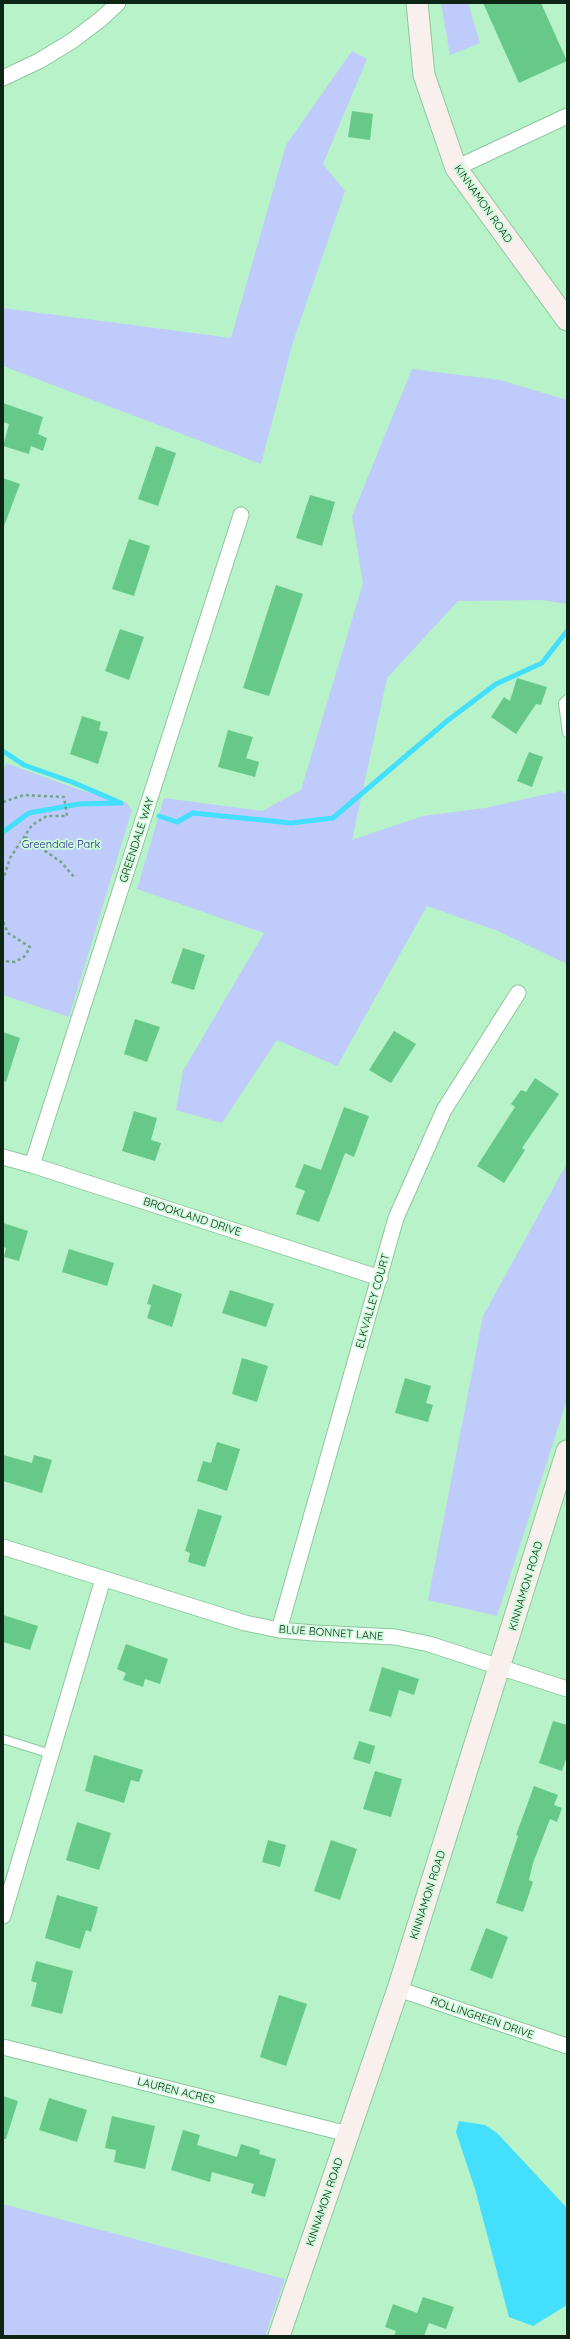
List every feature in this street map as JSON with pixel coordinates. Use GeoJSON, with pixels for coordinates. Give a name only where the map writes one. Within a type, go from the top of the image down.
{"type":"FeatureCollection","features":[{"type":"Feature","properties":{"kind":"main road","name":"KINNAMON ROAD"},"geometry":{"type":"LineString","coordinates":[[417,3],[424,75],[456,168],[567,320]]}},
{"type":"Feature","properties":{"kind":"main road","name":"KINNAMON ROAD"},"geometry":{"type":"LineString","coordinates":[[279,2336],[398,1989],[501,1667],[567,1451]]}},
{"type":"Feature","properties":{"kind":"street"},"geometry":{"type":"LineString","coordinates":[[3,78],[39,61],[72,42],[102,19],[118,3]]}},
{"type":"Feature","properties":{"kind":"street"},"geometry":{"type":"LineString","coordinates":[[456,168],[567,116]]}},
{"type":"Feature","properties":{"kind":"street","name":"GREENDALE WAY"},"geometry":{"type":"LineString","coordinates":[[32,1165],[241,515]]}},
{"type":"Feature","properties":{"kind":"street","name":"ELKVALLEY COURT"},"geometry":{"type":"LineString","coordinates":[[279,1630],[396,1218],[444,1110],[518,994]]}},
{"type":"Feature","properties":{"kind":"street","name":"BROOKLAND DRIVE"},"geometry":{"type":"LineString","coordinates":[[3,1157],[32,1165],[380,1278]]}},
{"type":"Feature","properties":{"kind":"street","name":"BLUE BONNET LANE"},"geometry":{"type":"LineString","coordinates":[[3,1547],[208,1612],[279,1630],[395,1637],[429,1644],[567,1689]]}},
{"type":"Feature","properties":{"kind":"street"},"geometry":{"type":"LineString","coordinates":[[3,1916],[103,1579]]}},
{"type":"Feature","properties":{"kind":"street","name":"ROLLINGREEN DRIVE"},"geometry":{"type":"LineString","coordinates":[[398,1989],[567,2046]]}},
{"type":"Feature","properties":{"kind":"street","name":"LAUREN ACRES"},"geometry":{"type":"LineString","coordinates":[[3,2047],[348,2134]]}},
{"type":"Feature","properties":{"kind":"lane"},"geometry":{"type":"LineString","coordinates":[[567,699],[563,703],[567,733]]}},
{"type":"Feature","properties":{"kind":"lane"},"geometry":{"type":"LineString","coordinates":[[3,1739],[51,1754]]}},
{"type":"Feature","properties":{"kind":"path"},"geometry":{"type":"LineString","coordinates":[[3,802],[24,795],[64,797],[67,816],[47,816],[32,825],[10,858],[3,880]]}},
{"type":"Feature","properties":{"kind":"path"},"geometry":{"type":"LineString","coordinates":[[25,837],[61,862],[75,878]]}},
{"type":"Feature","properties":{"kind":"path"},"geometry":{"type":"LineString","coordinates":[[3,922],[8,933],[30,946],[25,956],[15,962],[3,961]]}},
{"type":"Feature","properties":{"kind":"green space"},"geometry":{"type":"Polygon","coordinates":[[[441,3],[468,3],[480,43],[450,55],[441,3]]]}},
{"type":"Feature","properties":{"kind":"green space"},"geometry":{"type":"Polygon","coordinates":[[[352,51],[367,59],[323,164],[345,191],[293,342],[261,464],[3,366],[3,308],[231,338],[286,145],[352,51]]]}},
{"type":"Feature","properties":{"kind":"green space"},"geometry":{"type":"Polygon","coordinates":[[[412,369],[500,380],[567,400],[567,604],[541,600],[458,601],[387,678],[352,840],[423,816],[485,808],[561,791],[567,794],[567,964],[498,931],[427,906],[337,1066],[277,1040],[222,1123],[176,1110],[183,1071],[264,933],[137,889],[164,798],[262,811],[301,790],[363,583],[352,516],[412,369]]]}},
{"type":"Feature","properties":{"kind":"green space","name":"Greendale Park"},"geometry":{"type":"Polygon","coordinates":[[[6,763],[80,790],[126,802],[132,810],[69,1017],[3,995],[3,771],[6,763]]]}},
{"type":"Feature","properties":{"kind":"green space"},"geometry":{"type":"Polygon","coordinates":[[[567,1163],[567,1400],[497,1616],[428,1600],[483,1316],[567,1163]]]}},
{"type":"Feature","properties":{"kind":"green space"},"geometry":{"type":"Polygon","coordinates":[[[3,2204],[285,2279],[265,2336],[3,2336],[3,2204]]]}},
{"type":"Feature","properties":{"kind":"shaded area"},"geometry":{"type":"Polygon","coordinates":[[[459,2121],[485,2125],[497,2133],[567,2208],[567,2305],[533,2326],[509,2317],[475,2189],[456,2132],[459,2121]]]}},
{"type":"Feature","properties":{"kind":"building"},"geometry":{"type":"Polygon","coordinates":[[[483,3],[541,3],[567,61],[519,83],[483,3]]]}},
{"type":"Feature","properties":{"kind":"building"},"geometry":{"type":"Polygon","coordinates":[[[352,111],[373,114],[370,140],[348,137],[352,111]]]}},
{"type":"Feature","properties":{"kind":"building"},"geometry":{"type":"Polygon","coordinates":[[[3,403],[43,417],[38,434],[47,438],[43,451],[31,446],[29,454],[3,446],[9,424],[3,422],[3,403]]]}},
{"type":"Feature","properties":{"kind":"building"},"geometry":{"type":"Polygon","coordinates":[[[156,446],[176,453],[158,506],[138,499],[156,446]]]}},
{"type":"Feature","properties":{"kind":"building"},"geometry":{"type":"Polygon","coordinates":[[[3,478],[20,484],[4,526],[3,525],[3,478]]]}},
{"type":"Feature","properties":{"kind":"building"},"geometry":{"type":"Polygon","coordinates":[[[310,495],[335,502],[322,546],[296,538],[310,495]]]}},
{"type":"Feature","properties":{"kind":"building"},"geometry":{"type":"Polygon","coordinates":[[[129,539],[150,546],[134,596],[112,589],[129,539]]]}},
{"type":"Feature","properties":{"kind":"building"},"geometry":{"type":"Polygon","coordinates":[[[276,585],[303,594],[269,696],[243,688],[276,585]]]}},
{"type":"Feature","properties":{"kind":"building"},"geometry":{"type":"Polygon","coordinates":[[[120,629],[144,637],[129,680],[105,671],[120,629]]]}},
{"type":"Feature","properties":{"kind":"building"},"geometry":{"type":"Polygon","coordinates":[[[517,678],[547,687],[541,705],[536,704],[516,734],[491,717],[504,697],[510,701],[517,678]]]}},
{"type":"Feature","properties":{"kind":"building"},"geometry":{"type":"Polygon","coordinates":[[[82,716],[101,722],[99,730],[108,732],[98,764],[70,754],[82,716]]]}},
{"type":"Feature","properties":{"kind":"building"},"geometry":{"type":"Polygon","coordinates":[[[228,730],[253,737],[246,758],[259,762],[255,777],[218,767],[228,730]]]}},
{"type":"Feature","properties":{"kind":"building"},"geometry":{"type":"Polygon","coordinates":[[[529,752],[543,757],[532,787],[517,781],[529,752]]]}},
{"type":"Feature","properties":{"kind":"building"},"geometry":{"type":"Polygon","coordinates":[[[183,948],[205,955],[194,990],[171,983],[183,948]]]}},
{"type":"Feature","properties":{"kind":"building"},"geometry":{"type":"Polygon","coordinates":[[[135,1019],[160,1027],[147,1062],[124,1054],[135,1019]]]}},
{"type":"Feature","properties":{"kind":"building"},"geometry":{"type":"Polygon","coordinates":[[[394,1031],[416,1044],[391,1083],[369,1070],[394,1031]]]}},
{"type":"Feature","properties":{"kind":"building"},"geometry":{"type":"Polygon","coordinates":[[[3,1032],[20,1038],[6,1082],[3,1081],[3,1032]]]}},
{"type":"Feature","properties":{"kind":"building"},"geometry":{"type":"Polygon","coordinates":[[[535,1078],[559,1094],[522,1148],[525,1150],[504,1183],[477,1166],[515,1107],[511,1104],[521,1090],[526,1092],[535,1078]]]}},
{"type":"Feature","properties":{"kind":"building"},"geometry":{"type":"Polygon","coordinates":[[[344,1107],[369,1116],[354,1157],[345,1153],[319,1222],[296,1214],[305,1191],[295,1187],[304,1164],[321,1170],[344,1107]]]}},
{"type":"Feature","properties":{"kind":"building"},"geometry":{"type":"Polygon","coordinates":[[[134,1111],[157,1118],[151,1140],[161,1143],[155,1161],[122,1151],[134,1111]]]}},
{"type":"Feature","properties":{"kind":"building"},"geometry":{"type":"Polygon","coordinates":[[[3,1223],[28,1231],[19,1261],[4,1257],[6,1248],[3,1247],[3,1223]]]}},
{"type":"Feature","properties":{"kind":"building"},"geometry":{"type":"Polygon","coordinates":[[[69,1249],[114,1263],[107,1286],[62,1272],[69,1249]]]}},
{"type":"Feature","properties":{"kind":"building"},"geometry":{"type":"Polygon","coordinates":[[[153,1284],[182,1294],[172,1327],[147,1318],[151,1305],[147,1304],[153,1284]]]}},
{"type":"Feature","properties":{"kind":"building"},"geometry":{"type":"Polygon","coordinates":[[[230,1290],[274,1304],[266,1327],[222,1313],[230,1290]]]}},
{"type":"Feature","properties":{"kind":"building"},"geometry":{"type":"Polygon","coordinates":[[[242,1358],[268,1366],[257,1402],[232,1394],[242,1358]]]}},
{"type":"Feature","properties":{"kind":"building"},"geometry":{"type":"Polygon","coordinates":[[[405,1378],[431,1386],[426,1403],[433,1405],[428,1422],[395,1413],[405,1378]]]}},
{"type":"Feature","properties":{"kind":"building"},"geometry":{"type":"Polygon","coordinates":[[[217,1442],[240,1449],[227,1491],[197,1481],[203,1461],[211,1463],[217,1442]]]}},
{"type":"Feature","properties":{"kind":"building"},"geometry":{"type":"Polygon","coordinates":[[[3,1455],[32,1463],[34,1455],[52,1460],[42,1493],[3,1481],[3,1455]]]}},
{"type":"Feature","properties":{"kind":"building"},"geometry":{"type":"Polygon","coordinates":[[[198,1509],[222,1516],[205,1567],[188,1562],[190,1553],[185,1551],[198,1509]]]}},
{"type":"Feature","properties":{"kind":"building"},"geometry":{"type":"Polygon","coordinates":[[[3,1615],[38,1626],[30,1650],[3,1642],[3,1615]]]}},
{"type":"Feature","properties":{"kind":"building"},"geometry":{"type":"Polygon","coordinates":[[[126,1644],[168,1659],[160,1684],[145,1679],[143,1687],[123,1680],[126,1673],[117,1669],[126,1644]]]}},
{"type":"Feature","properties":{"kind":"building"},"geometry":{"type":"Polygon","coordinates":[[[382,1667],[419,1679],[414,1695],[399,1690],[391,1717],[369,1711],[382,1667]]]}},
{"type":"Feature","properties":{"kind":"building"},"geometry":{"type":"Polygon","coordinates":[[[553,1721],[567,1725],[567,1756],[562,1771],[539,1763],[553,1721]]]}},
{"type":"Feature","properties":{"kind":"building"},"geometry":{"type":"Polygon","coordinates":[[[359,1741],[375,1746],[370,1764],[353,1759],[359,1741]]]}},
{"type":"Feature","properties":{"kind":"building"},"geometry":{"type":"Polygon","coordinates":[[[94,1755],[143,1770],[139,1782],[131,1780],[124,1803],[85,1791],[94,1755]]]}},
{"type":"Feature","properties":{"kind":"building"},"geometry":{"type":"Polygon","coordinates":[[[375,1771],[402,1779],[391,1817],[363,1809],[375,1771]]]}},
{"type":"Feature","properties":{"kind":"building"},"geometry":{"type":"Polygon","coordinates":[[[534,1786],[558,1795],[554,1805],[562,1808],[557,1822],[550,1819],[533,1863],[529,1880],[533,1882],[523,1912],[496,1903],[518,1836],[516,1835],[534,1786]]]}},
{"type":"Feature","properties":{"kind":"building"},"geometry":{"type":"Polygon","coordinates":[[[77,1822],[111,1833],[99,1870],[66,1860],[77,1822]]]}},
{"type":"Feature","properties":{"kind":"building"},"geometry":{"type":"Polygon","coordinates":[[[268,1840],[286,1845],[280,1867],[262,1862],[268,1840]]]}},
{"type":"Feature","properties":{"kind":"building"},"geometry":{"type":"Polygon","coordinates":[[[331,1840],[357,1849],[340,1900],[314,1891],[331,1840]]]}},
{"type":"Feature","properties":{"kind":"building"},"geometry":{"type":"Polygon","coordinates":[[[57,1895],[98,1907],[91,1932],[86,1930],[80,1949],[45,1938],[57,1895]]]}},
{"type":"Feature","properties":{"kind":"building"},"geometry":{"type":"Polygon","coordinates":[[[486,1928],[508,1937],[492,1979],[470,1970],[486,1928]]]}},
{"type":"Feature","properties":{"kind":"building"},"geometry":{"type":"Polygon","coordinates":[[[36,1961],[73,1971],[62,2014],[31,2006],[37,1983],[31,1981],[36,1961]]]}},
{"type":"Feature","properties":{"kind":"building"},"geometry":{"type":"Polygon","coordinates":[[[279,1995],[307,2004],[286,2066],[260,2057],[279,1995]]]}},
{"type":"Feature","properties":{"kind":"building"},"geometry":{"type":"Polygon","coordinates":[[[3,2096],[18,2101],[6,2139],[3,2139],[3,2096]]]}},
{"type":"Feature","properties":{"kind":"building"},"geometry":{"type":"Polygon","coordinates":[[[49,2098],[87,2110],[77,2142],[39,2130],[49,2098]]]}},
{"type":"Feature","properties":{"kind":"building"},"geometry":{"type":"Polygon","coordinates":[[[112,2116],[155,2126],[145,2169],[114,2162],[116,2150],[105,2148],[112,2116]]]}},
{"type":"Feature","properties":{"kind":"building"},"geometry":{"type":"Polygon","coordinates":[[[183,2130],[200,2135],[197,2145],[237,2157],[241,2144],[260,2150],[259,2154],[276,2159],[265,2197],[251,2193],[254,2184],[212,2172],[210,2182],[171,2170],[183,2130]]]}},
{"type":"Feature","properties":{"kind":"building"},"geometry":{"type":"Polygon","coordinates":[[[423,2297],[454,2307],[446,2329],[429,2323],[424,2336],[394,2336],[396,2331],[385,2327],[393,2304],[417,2313],[423,2297]]]}},
{"type":"Feature","properties":{"kind":"waterway"},"geometry":{"type":"LineString","coordinates":[[159,816],[177,822],[193,813],[291,823],[333,818],[447,721],[496,684],[542,663],[567,631]]}},
{"type":"Feature","properties":{"kind":"waterway"},"geometry":{"type":"LineString","coordinates":[[3,751],[24,765],[72,782],[121,803]]}},
{"type":"Feature","properties":{"kind":"waterway"},"geometry":{"type":"LineString","coordinates":[[3,832],[29,813],[79,804],[118,803]]}}]}
